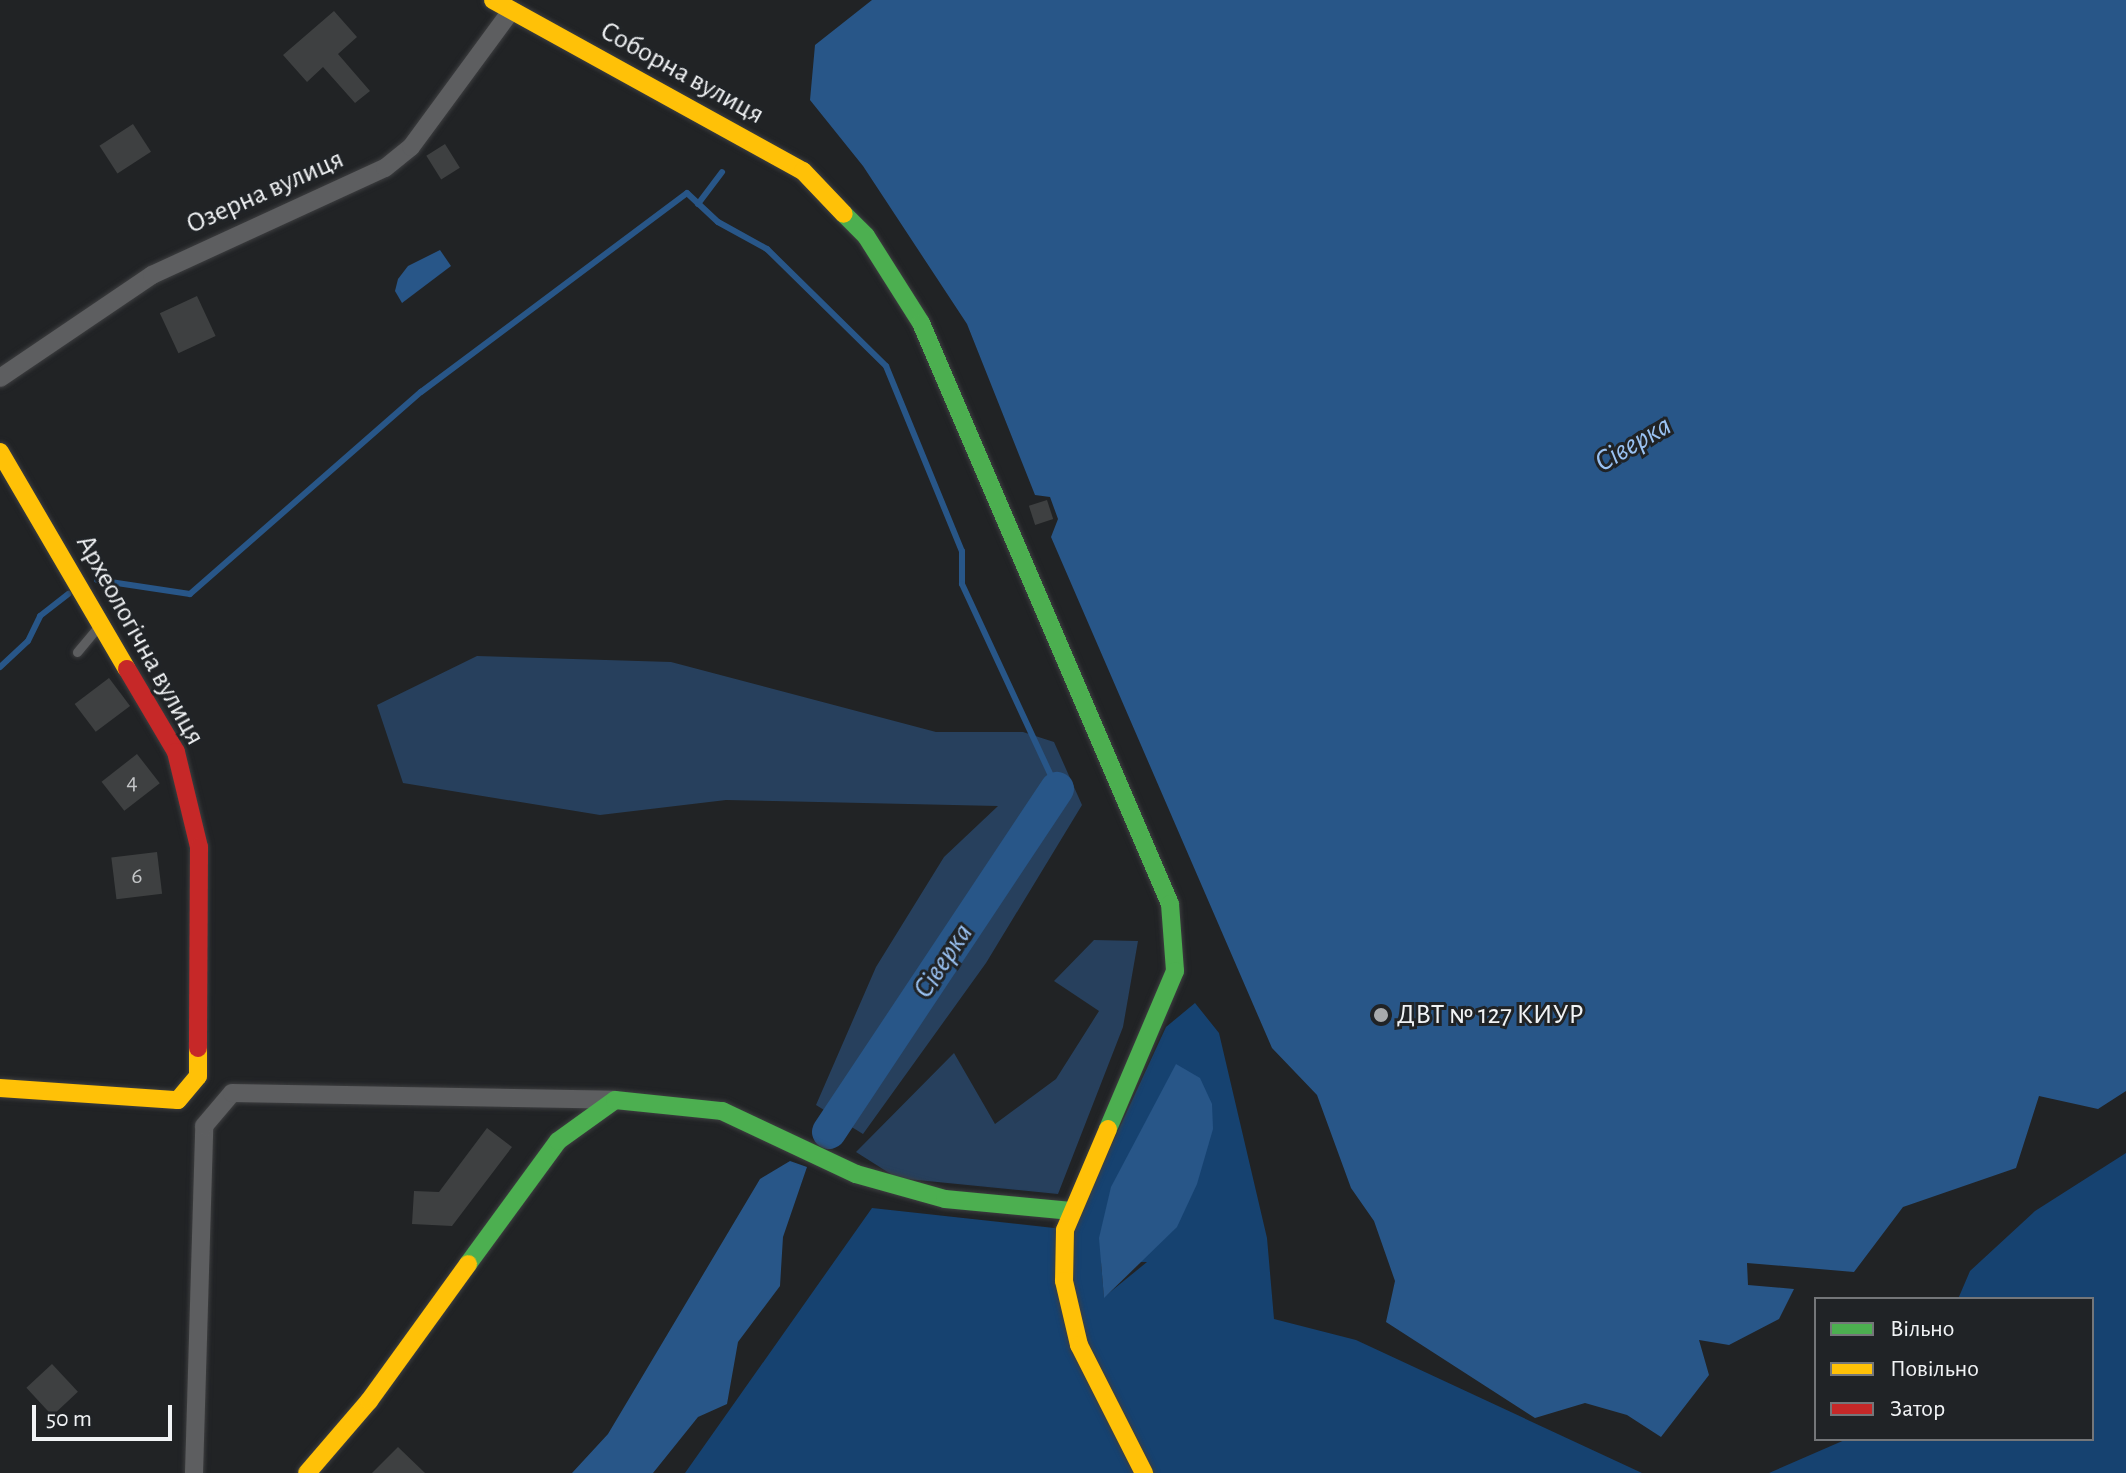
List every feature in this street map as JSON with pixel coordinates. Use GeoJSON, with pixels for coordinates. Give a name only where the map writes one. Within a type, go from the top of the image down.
{"type":"FeatureCollection","features":[{"type":"Feature","properties":{"kind":"street","name":"Соборна вулиця"},"geometry":{"type":"LineString","coordinates":[[493,0],[803,171],[866,236],[921,323],[1170,904],[1175,971],[1071,1211],[1064,1281],[1079,1345],[1144,1473]]}},
{"type":"Feature","properties":{"kind":"street","name":"Озерна вулиця"},"geometry":{"type":"LineString","coordinates":[[0,378],[152,275],[385,168],[411,147],[511,11]]}},
{"type":"Feature","properties":{"kind":"street","name":"Археологічна вулиця"},"geometry":{"type":"LineString","coordinates":[[0,452],[103,621],[176,752],[199,847],[198,1076],[178,1100],[0,1088]]}},
{"type":"Feature","properties":{"kind":"street"},"geometry":{"type":"LineString","coordinates":[[194,1473],[204,1126],[232,1093],[615,1100],[722,1111],[856,1174],[945,1199],[1071,1211]]}},
{"type":"Feature","properties":{"kind":"street"},"geometry":{"type":"LineString","coordinates":[[307,1473],[369,1401],[558,1141],[615,1100]]}},
{"type":"Feature","properties":{"kind":"lane"},"geometry":{"type":"LineString","coordinates":[[77,652],[103,621]]}},
{"type":"Feature","properties":{"kind":"shaded area"},"geometry":{"type":"Polygon","coordinates":[[[477,656],[671,662],[936,732],[1023,732],[1054,742],[1082,805],[986,963],[863,1134],[816,1105],[876,967],[944,857],[998,806],[726,800],[600,815],[403,783],[377,705],[477,656]]]}},
{"type":"Feature","properties":{"kind":"shaded area"},"geometry":{"type":"Polygon","coordinates":[[[1094,940],[1138,941],[1123,1027],[1058,1194],[897,1178],[856,1152],[954,1053],[995,1124],[1056,1079],[1099,1011],[1054,981],[1094,940]]]}},
{"type":"Feature","properties":{"kind":"shaded area"},"geometry":{"type":"Polygon","coordinates":[[[1195,1003],[1219,1033],[1267,1238],[1274,1319],[1356,1340],[1642,1473],[685,1473],[872,1208],[1072,1230],[1166,1027],[1195,1003]],[[1101,1262],[1104,1297],[1147,1262],[1101,1262]]]}},
{"type":"Feature","properties":{"kind":"shaded area"},"geometry":{"type":"Polygon","coordinates":[[[2126,1153],[2126,1473],[1769,1473],[1842,1441],[2094,1441],[2094,1297],[1959,1297],[1970,1271],[2035,1211],[2126,1153]]]}},
{"type":"Feature","properties":{"kind":"water"},"geometry":{"type":"Polygon","coordinates":[[[872,0],[2126,0],[2126,1091],[2098,1109],[2039,1096],[2016,1168],[1903,1207],[1854,1272],[1747,1263],[1748,1285],[1794,1289],[1779,1319],[1729,1345],[1699,1340],[1709,1375],[1661,1437],[1627,1415],[1585,1403],[1535,1418],[1386,1322],[1395,1281],[1374,1221],[1351,1188],[1317,1095],[1272,1048],[1051,537],[1058,519],[1050,497],[1035,495],[967,324],[863,166],[810,100],[815,45],[872,0]]]}},
{"type":"Feature","properties":{"kind":"water"},"geometry":{"type":"Polygon","coordinates":[[[440,250],[451,266],[402,303],[395,291],[398,279],[408,266],[440,250]]]}},
{"type":"Feature","properties":{"kind":"water"},"geometry":{"type":"Polygon","coordinates":[[[1176,1064],[1200,1078],[1212,1104],[1213,1129],[1197,1184],[1177,1227],[1104,1298],[1099,1238],[1111,1187],[1176,1064]]]}},
{"type":"Feature","properties":{"kind":"water"},"geometry":{"type":"Polygon","coordinates":[[[790,1161],[807,1167],[783,1237],[780,1286],[738,1342],[727,1404],[698,1417],[653,1473],[572,1473],[608,1434],[760,1179],[790,1161]]]}},
{"type":"Feature","properties":{"kind":"building"},"geometry":{"type":"Polygon","coordinates":[[[334,11],[357,37],[338,54],[370,91],[355,103],[323,67],[307,82],[283,55],[334,11]]]}},
{"type":"Feature","properties":{"kind":"building"},"geometry":{"type":"Polygon","coordinates":[[[133,124],[151,152],[117,173],[99,146],[133,124]]]}},
{"type":"Feature","properties":{"kind":"building"},"geometry":{"type":"Polygon","coordinates":[[[445,144],[460,168],[441,179],[426,156],[445,144]]]}},
{"type":"Feature","properties":{"kind":"building"},"geometry":{"type":"Polygon","coordinates":[[[197,296],[216,336],[178,353],[160,313],[197,296]]]}},
{"type":"Feature","properties":{"kind":"building"},"geometry":{"type":"Polygon","coordinates":[[[1047,500],[1053,519],[1035,525],[1029,506],[1047,500]]]}},
{"type":"Feature","properties":{"kind":"building"},"geometry":{"type":"Polygon","coordinates":[[[109,678],[130,706],[96,732],[75,704],[109,678]]]}},
{"type":"Feature","properties":{"kind":"building"},"geometry":{"type":"Polygon","coordinates":[[[137,754],[160,783],[124,811],[102,782],[137,754]]]}},
{"type":"Feature","properties":{"kind":"building"},"geometry":{"type":"Polygon","coordinates":[[[157,852],[162,894],[116,899],[111,858],[157,852]]]}},
{"type":"Feature","properties":{"kind":"building"},"geometry":{"type":"Polygon","coordinates":[[[487,1128],[512,1147],[452,1226],[412,1224],[414,1191],[439,1192],[487,1128]]]}},
{"type":"Feature","properties":{"kind":"building"},"geometry":{"type":"Polygon","coordinates":[[[52,1364],[78,1392],[52,1416],[26,1388],[52,1364]]]}},
{"type":"Feature","properties":{"kind":"building"},"geometry":{"type":"Polygon","coordinates":[[[398,1447],[425,1473],[372,1473],[398,1447]]]}},
{"type":"Feature","properties":{"kind":"waterway"},"geometry":{"type":"LineString","coordinates":[[698,204],[722,172]]}},
{"type":"Feature","properties":{"kind":"waterway"},"geometry":{"type":"LineString","coordinates":[[97,580],[190,594],[421,392],[687,193],[718,222],[767,249],[886,366],[962,551],[962,584],[1057,789]]}},
{"type":"Feature","properties":{"kind":"waterway"},"geometry":{"type":"LineString","coordinates":[[0,667],[28,641],[40,616],[68,594]]}},
{"type":"Feature","properties":{"kind":"waterway","name":"Сіверка"},"geometry":{"type":"LineString","coordinates":[[829,1132],[1057,789]]}},
{"type":"Feature","properties":{"kind":"traffic: fast"},"geometry":{"type":"LineString","coordinates":[[844,214],[866,236],[921,323],[1170,904],[1175,971],[1108,1129]]}},
{"type":"Feature","properties":{"kind":"traffic: fast"},"geometry":{"type":"LineString","coordinates":[[468,1264],[558,1141],[615,1100],[722,1111],[856,1174],[945,1199],[1071,1211]]}},
{"type":"Feature","properties":{"kind":"traffic: slow"},"geometry":{"type":"LineString","coordinates":[[493,0],[803,171],[844,214]]}},
{"type":"Feature","properties":{"kind":"traffic: slow"},"geometry":{"type":"LineString","coordinates":[[0,452],[127,669]]}},
{"type":"Feature","properties":{"kind":"traffic: slow"},"geometry":{"type":"LineString","coordinates":[[0,1088],[178,1100],[198,1076],[198,1048]]}},
{"type":"Feature","properties":{"kind":"traffic: slow"},"geometry":{"type":"LineString","coordinates":[[1108,1129],[1065,1230],[1064,1281],[1079,1345],[1144,1473]]}},
{"type":"Feature","properties":{"kind":"traffic: slow"},"geometry":{"type":"LineString","coordinates":[[307,1473],[369,1401],[468,1264]]}},
{"type":"Feature","properties":{"kind":"traffic: jam"},"geometry":{"type":"LineString","coordinates":[[127,669],[176,752],[199,847],[198,1048]]}},
{"type":"Feature","properties":{"kind":"place","name":"ДВТ № 127 КИУР"},"geometry":{"type":"Point","coordinates":[1381,1015]}}]}
